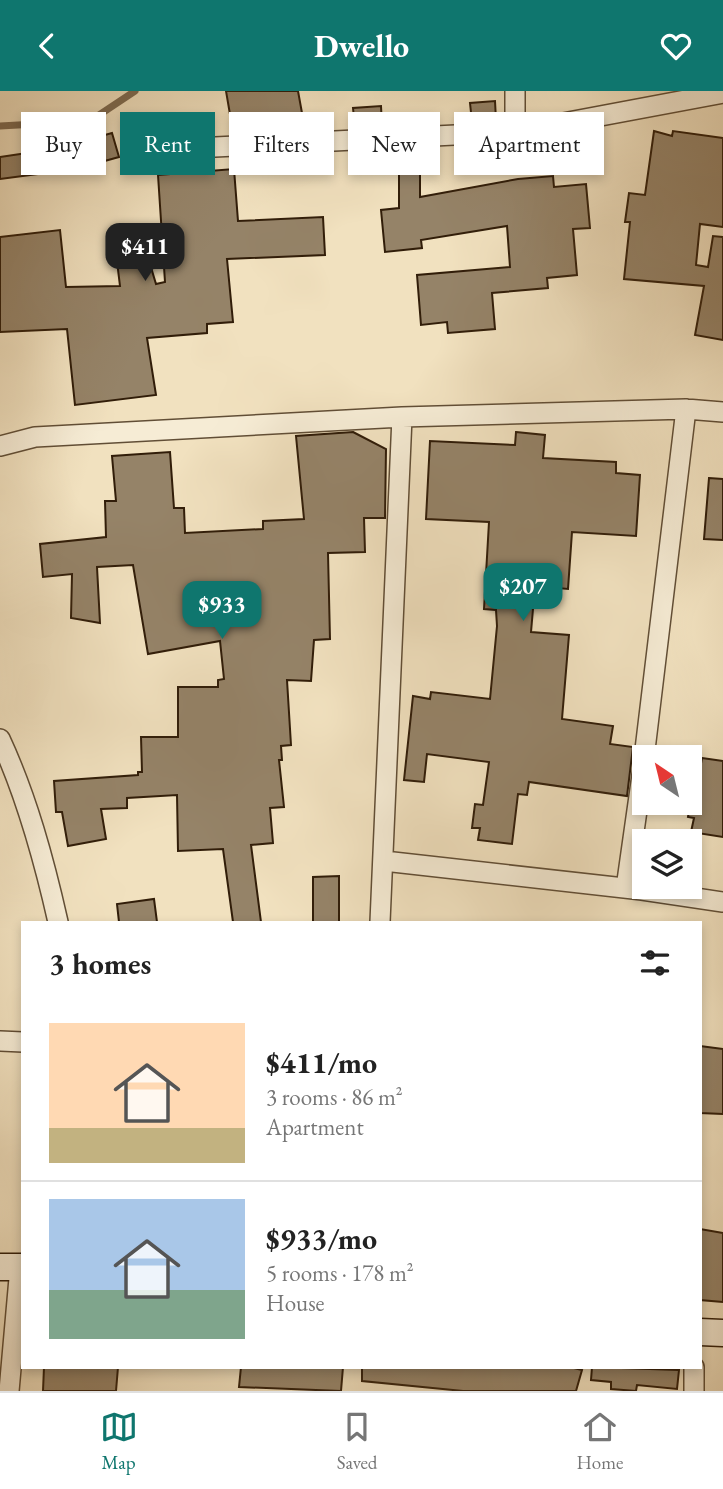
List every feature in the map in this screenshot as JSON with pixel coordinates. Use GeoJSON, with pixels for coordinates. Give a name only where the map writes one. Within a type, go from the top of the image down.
{"type":"FeatureCollection","features":[{"type":"Feature","properties":{"kind":"street"},"geometry":{"type":"LineString","coordinates":[[515,112],[516,91]]}},
{"type":"Feature","properties":{"kind":"street"},"geometry":{"type":"LineString","coordinates":[[604,115],[723,93]]}},
{"type":"Feature","properties":{"kind":"street"},"geometry":{"type":"LineString","coordinates":[[215,147],[454,135]]}},
{"type":"Feature","properties":{"kind":"street"},"geometry":{"type":"LineString","coordinates":[[646,745],[687,409]]}},
{"type":"Feature","properties":{"kind":"street"},"geometry":{"type":"LineString","coordinates":[[0,446],[35,437],[402,417],[687,409],[723,412]]}},
{"type":"Feature","properties":{"kind":"street"},"geometry":{"type":"LineString","coordinates":[[380,921],[402,417]]}},
{"type":"Feature","properties":{"kind":"street"},"geometry":{"type":"LineString","coordinates":[[0,739],[12,765],[44,861],[58,921]]}},
{"type":"Feature","properties":{"kind":"street"},"geometry":{"type":"LineString","coordinates":[[626,888],[636,815]]}},
{"type":"Feature","properties":{"kind":"street"},"geometry":{"type":"LineString","coordinates":[[384,861],[626,888],[723,902]]}},
{"type":"Feature","properties":{"kind":"street"},"geometry":{"type":"LineString","coordinates":[[0,1041],[21,1042]]}},
{"type":"Feature","properties":{"kind":"street"},"geometry":{"type":"LineString","coordinates":[[9,1391],[14,1267]]}},
{"type":"Feature","properties":{"kind":"street"},"geometry":{"type":"LineString","coordinates":[[702,1332],[723,1333]]}},
{"type":"Feature","properties":{"kind":"street"},"geometry":{"type":"LineString","coordinates":[[694,1391],[695,1369]]}},
{"type":"Feature","properties":{"kind":"building"},"geometry":{"type":"Polygon","coordinates":[[[226,91],[298,91],[302,112],[230,112],[226,91]]]}},
{"type":"Feature","properties":{"kind":"building"},"geometry":{"type":"Polygon","coordinates":[[[495,101],[496,112],[471,112],[470,103],[495,101]]]}},
{"type":"Feature","properties":{"kind":"building"},"geometry":{"type":"Polygon","coordinates":[[[381,106],[381,112],[353,112],[353,108],[381,106]]]}},
{"type":"Feature","properties":{"kind":"building"},"geometry":{"type":"Polygon","coordinates":[[[654,131],[672,136],[673,131],[723,138],[723,227],[700,224],[696,265],[708,267],[713,236],[723,237],[723,340],[695,335],[704,286],[624,279],[630,222],[625,222],[629,193],[645,195],[654,131]]]}},
{"type":"Feature","properties":{"kind":"building"},"geometry":{"type":"Polygon","coordinates":[[[112,133],[119,157],[106,161],[106,135],[112,133]]]}},
{"type":"Feature","properties":{"kind":"building"},"geometry":{"type":"Polygon","coordinates":[[[21,154],[21,175],[30,175],[0,179],[0,157],[21,154]]]}},
{"type":"Feature","properties":{"kind":"building"},"geometry":{"type":"Polygon","coordinates":[[[229,169],[229,175],[234,175],[238,221],[323,217],[325,255],[227,259],[233,322],[207,324],[207,333],[147,338],[156,395],[75,405],[67,329],[0,332],[0,237],[60,230],[66,287],[120,286],[114,237],[141,234],[156,284],[165,282],[158,175],[215,175],[215,170],[229,169]]]}},
{"type":"Feature","properties":{"kind":"building"},"geometry":{"type":"Polygon","coordinates":[[[399,175],[420,175],[420,197],[518,179],[553,176],[554,187],[586,184],[590,228],[573,229],[577,275],[547,278],[548,288],[492,293],[495,329],[448,333],[447,322],[421,325],[417,275],[510,267],[507,226],[421,240],[422,248],[385,252],[381,210],[399,208],[399,175]]]}},
{"type":"Feature","properties":{"kind":"building"},"geometry":{"type":"Polygon","coordinates":[[[353,432],[386,449],[385,518],[364,518],[365,552],[328,553],[330,639],[314,640],[311,681],[287,680],[291,745],[281,746],[282,760],[279,760],[284,807],[270,808],[273,843],[251,845],[261,921],[233,921],[223,849],[178,851],[177,795],[127,798],[127,808],[101,809],[106,839],[68,846],[62,812],[56,812],[54,781],[138,775],[138,772],[142,772],[141,737],[178,737],[178,687],[218,687],[218,680],[224,679],[220,641],[148,654],[133,565],[97,567],[100,623],[71,618],[72,574],[43,577],[40,544],[106,537],[105,501],[116,501],[112,456],[170,452],[174,508],[184,508],[185,533],[263,529],[263,521],[304,519],[296,436],[353,432]]]}},
{"type":"Feature","properties":{"kind":"building"},"geometry":{"type":"Polygon","coordinates":[[[516,432],[545,435],[543,458],[616,462],[616,473],[640,475],[636,536],[572,532],[568,589],[535,586],[531,632],[569,635],[562,719],[613,726],[610,744],[632,747],[627,796],[529,782],[527,795],[518,794],[512,844],[478,840],[480,828],[472,828],[475,804],[483,805],[489,762],[427,754],[424,782],[404,780],[413,696],[430,699],[431,692],[490,699],[497,626],[496,610],[484,609],[489,522],[426,519],[430,441],[515,445],[516,432]]]}},
{"type":"Feature","properties":{"kind":"building"},"geometry":{"type":"Polygon","coordinates":[[[709,478],[723,479],[723,540],[704,539],[709,478]]]}},
{"type":"Feature","properties":{"kind":"building"},"geometry":{"type":"Polygon","coordinates":[[[702,758],[723,761],[723,837],[702,834],[702,829],[692,829],[694,818],[688,817],[702,815],[702,758]]]}},
{"type":"Feature","properties":{"kind":"building"},"geometry":{"type":"Polygon","coordinates":[[[339,876],[339,921],[313,921],[313,877],[339,876]]]}},
{"type":"Feature","properties":{"kind":"building"},"geometry":{"type":"Polygon","coordinates":[[[154,899],[157,921],[119,921],[117,904],[154,899]]]}},
{"type":"Feature","properties":{"kind":"building"},"geometry":{"type":"Polygon","coordinates":[[[702,1046],[723,1049],[723,1114],[702,1113],[702,1046]]]}},
{"type":"Feature","properties":{"kind":"building"},"geometry":{"type":"Polygon","coordinates":[[[702,1229],[723,1233],[723,1302],[702,1300],[702,1229]]]}},
{"type":"Feature","properties":{"kind":"building"},"geometry":{"type":"Polygon","coordinates":[[[44,1369],[118,1369],[116,1391],[43,1391],[44,1369]]]}},
{"type":"Feature","properties":{"kind":"building"},"geometry":{"type":"Polygon","coordinates":[[[241,1369],[343,1369],[341,1391],[239,1387],[241,1369]]]}},
{"type":"Feature","properties":{"kind":"building"},"geometry":{"type":"Polygon","coordinates":[[[362,1369],[582,1370],[576,1391],[463,1391],[362,1381],[362,1369]]]}},
{"type":"Feature","properties":{"kind":"building"},"geometry":{"type":"Polygon","coordinates":[[[592,1369],[679,1370],[677,1389],[637,1385],[636,1391],[611,1389],[611,1382],[591,1380],[592,1369]]]}},
{"type":"Feature","properties":{"kind":"waterway"},"geometry":{"type":"LineString","coordinates":[[0,126],[90,121],[135,91]]}}]}
